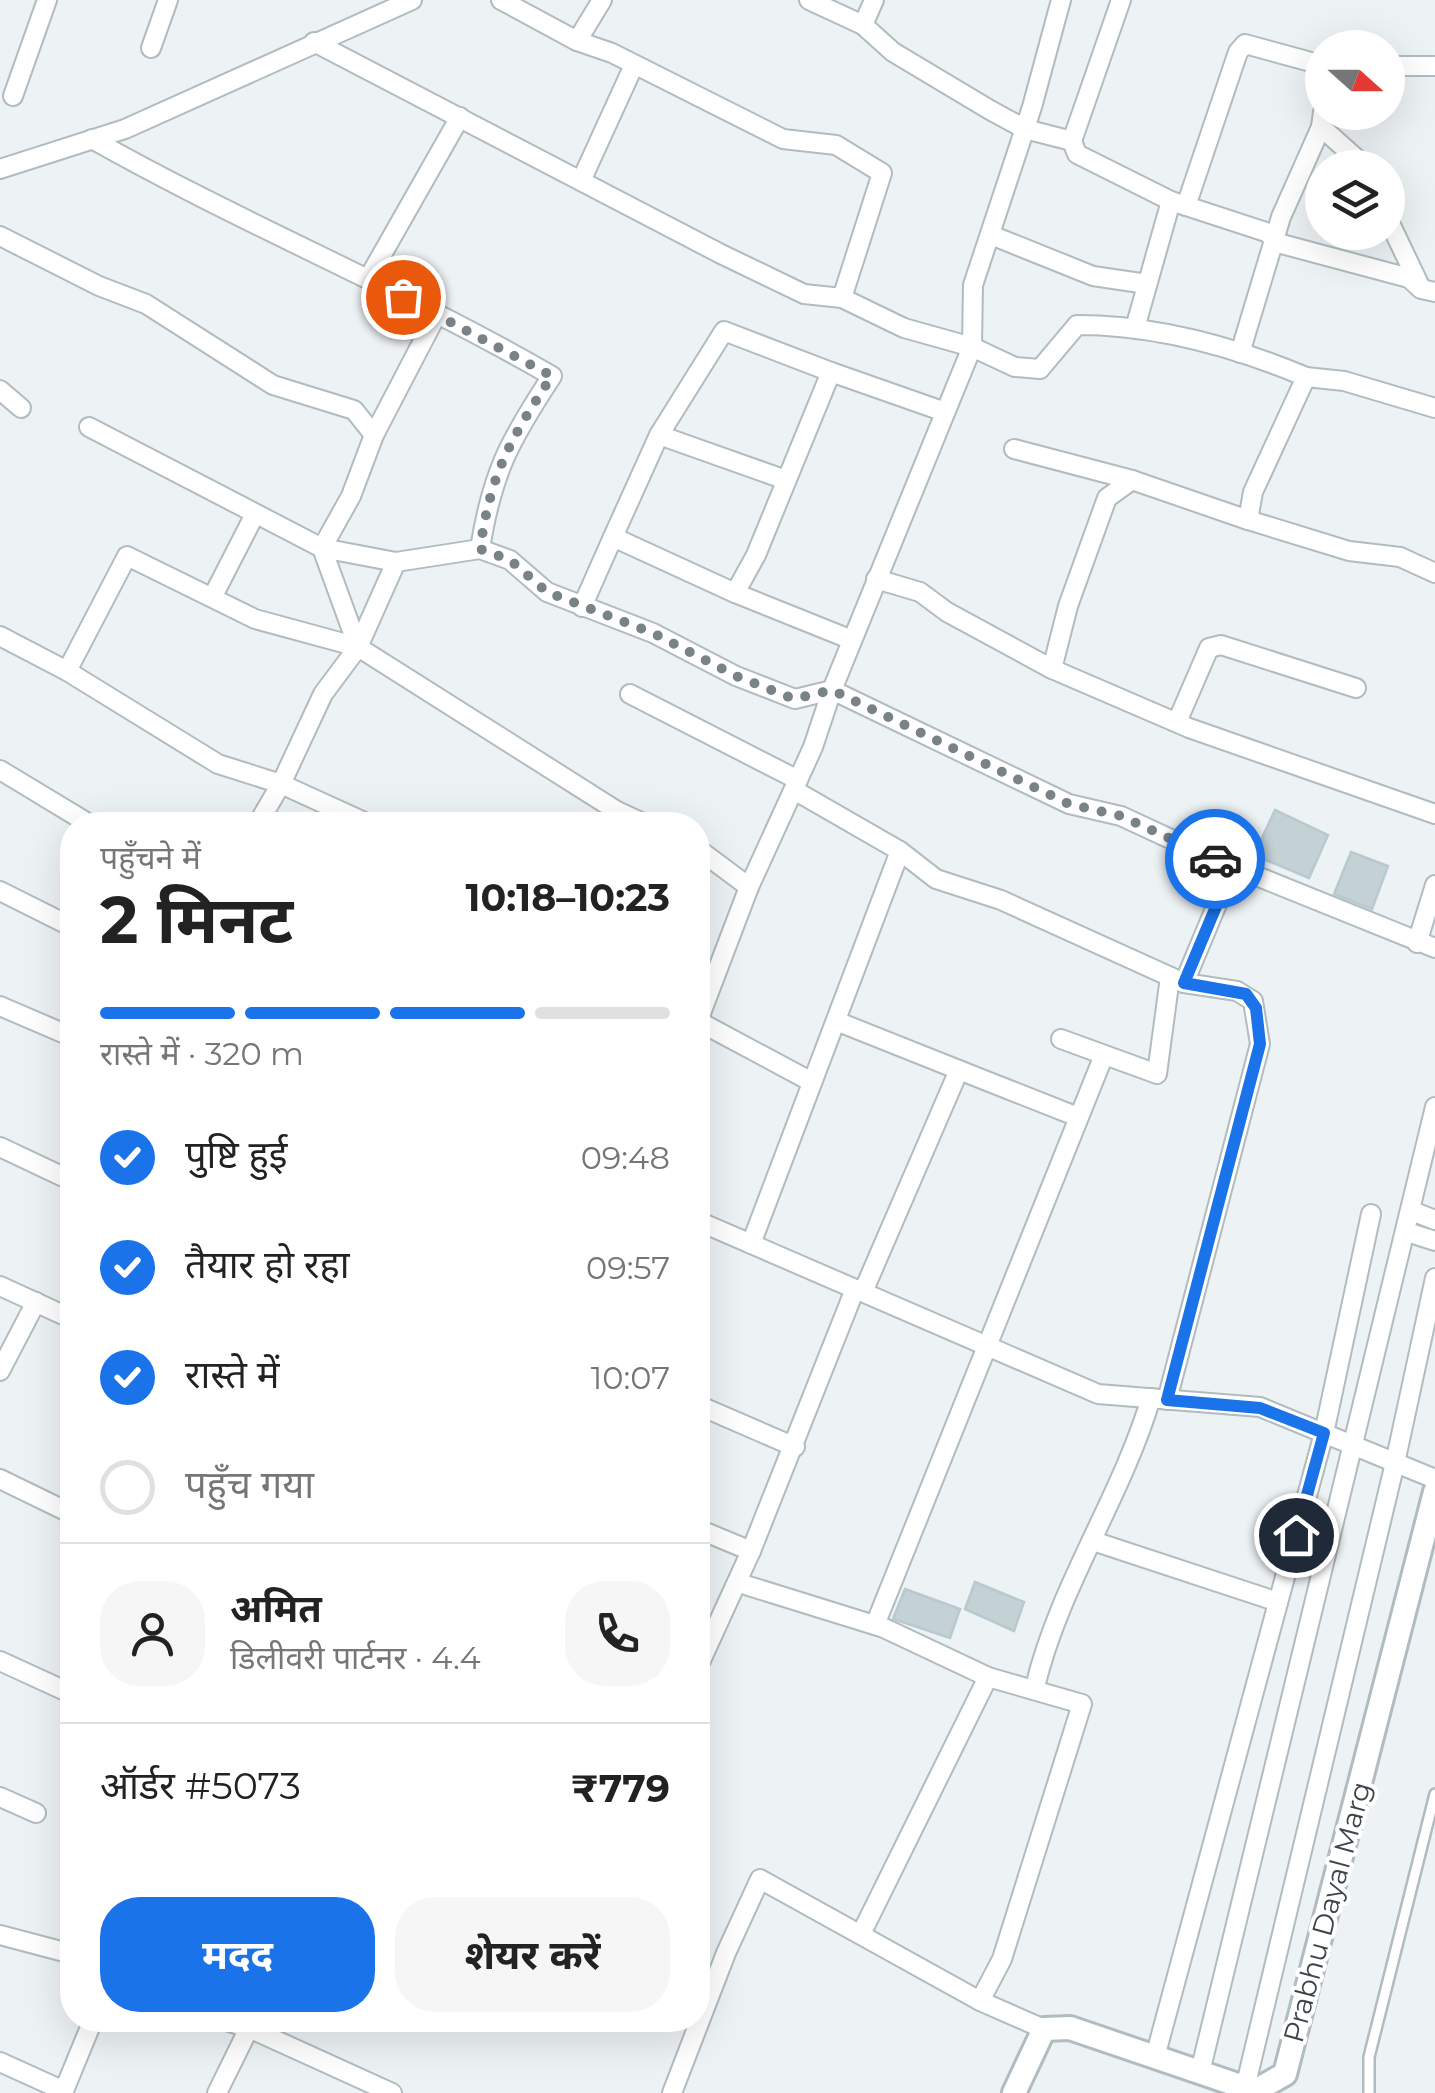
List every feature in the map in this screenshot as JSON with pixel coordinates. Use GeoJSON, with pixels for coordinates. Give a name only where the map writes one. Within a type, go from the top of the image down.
{"type":"FeatureCollection","features":[{"type":"Feature","properties":{"kind":"street"},"geometry":{"type":"LineString","coordinates":[[13,96],[48,0]]}},
{"type":"Feature","properties":{"kind":"street"},"geometry":{"type":"LineString","coordinates":[[151,48],[168,0]]}},
{"type":"Feature","properties":{"kind":"street"},"geometry":{"type":"LineString","coordinates":[[0,169],[124,130],[412,0]]}},
{"type":"Feature","properties":{"kind":"street"},"geometry":{"type":"LineString","coordinates":[[501,0],[784,140],[836,144],[882,173],[842,298]]}},
{"type":"Feature","properties":{"kind":"street"},"geometry":{"type":"LineString","coordinates":[[578,41],[602,0]]}},
{"type":"Feature","properties":{"kind":"street"},"geometry":{"type":"LineString","coordinates":[[809,0],[863,25],[893,52],[1025,129],[1072,141]]}},
{"type":"Feature","properties":{"kind":"street"},"geometry":{"type":"LineString","coordinates":[[863,25],[874,0]]}},
{"type":"Feature","properties":{"kind":"street"},"geometry":{"type":"LineString","coordinates":[[710,989],[972,347],[973,285],[1025,129],[1061,0]]}},
{"type":"Feature","properties":{"kind":"street"},"geometry":{"type":"LineString","coordinates":[[1122,0],[1072,141],[1077,154],[1178,203],[1269,233],[1274,242],[1409,278],[1428,291]]}},
{"type":"Feature","properties":{"kind":"street"},"geometry":{"type":"LineString","coordinates":[[314,42],[804,294],[842,298],[904,328],[972,347],[1015,367],[1040,369],[1077,324],[1135,328],[1240,354],[1306,377],[1344,381],[1435,408]]}},
{"type":"Feature","properties":{"kind":"street"},"geometry":{"type":"LineString","coordinates":[[1135,328],[1147,284],[1238,52],[1245,44],[1305,60]]}},
{"type":"Feature","properties":{"kind":"street"},"geometry":{"type":"LineString","coordinates":[[582,181],[634,65]]}},
{"type":"Feature","properties":{"kind":"street"},"geometry":{"type":"LineString","coordinates":[[1405,66],[1435,66]]}},
{"type":"Feature","properties":{"kind":"street"},"geometry":{"type":"LineString","coordinates":[[368,280],[460,117]]}},
{"type":"Feature","properties":{"kind":"street"},"geometry":{"type":"LineString","coordinates":[[1240,354],[1274,242],[1318,130]]}},
{"type":"Feature","properties":{"kind":"street"},"geometry":{"type":"LineString","coordinates":[[1331,130],[1350,150]]}},
{"type":"Feature","properties":{"kind":"street"},"geometry":{"type":"LineString","coordinates":[[92,139],[173,185],[279,232],[552,376],[506,446],[488,495],[480,549]]}},
{"type":"Feature","properties":{"kind":"street"},"geometry":{"type":"LineString","coordinates":[[991,235],[1093,276],[1147,284]]}},
{"type":"Feature","properties":{"kind":"street"},"geometry":{"type":"LineString","coordinates":[[0,236],[99,286],[146,304],[273,385],[354,410],[374,435]]}},
{"type":"Feature","properties":{"kind":"street"},"geometry":{"type":"LineString","coordinates":[[1405,250],[1428,291]]}},
{"type":"Feature","properties":{"kind":"street"},"geometry":{"type":"LineString","coordinates":[[358,647],[322,548],[350,496],[374,435],[437,314]]}},
{"type":"Feature","properties":{"kind":"street"},"geometry":{"type":"LineString","coordinates":[[582,606],[659,435],[724,331],[945,412]]}},
{"type":"Feature","properties":{"kind":"street"},"geometry":{"type":"LineString","coordinates":[[736,593],[832,372]]}},
{"type":"Feature","properties":{"kind":"street"},"geometry":{"type":"LineString","coordinates":[[1248,520],[1253,492],[1306,377]]}},
{"type":"Feature","properties":{"kind":"street"},"geometry":{"type":"LineString","coordinates":[[0,390],[22,408]]}},
{"type":"Feature","properties":{"kind":"street"},"geometry":{"type":"LineString","coordinates":[[89,427],[322,548],[396,562],[480,549],[510,560],[547,592],[653,633],[736,676],[794,699],[832,690],[1069,804],[1121,816],[1426,946],[1435,886]]}},
{"type":"Feature","properties":{"kind":"street"},"geometry":{"type":"LineString","coordinates":[[659,435],[786,480]]}},
{"type":"Feature","properties":{"kind":"street"},"geometry":{"type":"LineString","coordinates":[[1014,449],[1132,480],[1349,551],[1400,557],[1435,573]]}},
{"type":"Feature","properties":{"kind":"street"},"geometry":{"type":"LineString","coordinates":[[1052,669],[1068,606],[1107,498],[1132,480]]}},
{"type":"Feature","properties":{"kind":"street"},"geometry":{"type":"LineString","coordinates":[[213,596],[255,514]]}},
{"type":"Feature","properties":{"kind":"street"},"geometry":{"type":"LineString","coordinates":[[614,538],[852,640]]}},
{"type":"Feature","properties":{"kind":"street"},"geometry":{"type":"LineString","coordinates":[[67,671],[128,556],[255,619],[358,647],[619,812]]}},
{"type":"Feature","properties":{"kind":"street"},"geometry":{"type":"LineString","coordinates":[[265,812],[323,694],[358,647],[396,562]]}},
{"type":"Feature","properties":{"kind":"street"},"geometry":{"type":"LineString","coordinates":[[876,580],[920,592],[962,621],[1052,669],[1176,722],[1435,814]]}},
{"type":"Feature","properties":{"kind":"street"},"geometry":{"type":"LineString","coordinates":[[0,636],[67,671],[218,764],[281,784],[342,812]]}},
{"type":"Feature","properties":{"kind":"street"},"geometry":{"type":"LineString","coordinates":[[1176,722],[1209,648],[1220,646],[1356,688]]}},
{"type":"Feature","properties":{"kind":"street"},"geometry":{"type":"LineString","coordinates":[[630,694],[796,785],[900,851],[936,879],[1002,900],[1177,980],[1246,994],[1256,1008],[1260,1044],[1159,1399],[1057,1616],[1035,1687]]}},
{"type":"Feature","properties":{"kind":"street"},"geometry":{"type":"LineString","coordinates":[[0,770],[69,812]]}},
{"type":"Feature","properties":{"kind":"street"},"geometry":{"type":"LineString","coordinates":[[751,1244],[900,851]]}},
{"type":"Feature","properties":{"kind":"street"},"geometry":{"type":"LineString","coordinates":[[710,858],[749,887]]}},
{"type":"Feature","properties":{"kind":"street"},"geometry":{"type":"LineString","coordinates":[[1062,1039],[1157,1074],[1177,980],[1233,866]]}},
{"type":"Feature","properties":{"kind":"street"},"geometry":{"type":"LineString","coordinates":[[0,891],[60,921]]}},
{"type":"Feature","properties":{"kind":"street"},"geometry":{"type":"LineString","coordinates":[[1,1009],[60,1032]]}},
{"type":"Feature","properties":{"kind":"street"},"geometry":{"type":"LineString","coordinates":[[836,1020],[1078,1117]]}},
{"type":"Feature","properties":{"kind":"street"},"geometry":{"type":"LineString","coordinates":[[710,1027],[810,1081]]}},
{"type":"Feature","properties":{"kind":"street"},"geometry":{"type":"LineString","coordinates":[[875,1625],[1104,1054]]}},
{"type":"Feature","properties":{"kind":"street"},"geometry":{"type":"LineString","coordinates":[[710,1642],[739,1583],[859,1290],[959,1070]]}},
{"type":"Feature","properties":{"kind":"street"},"geometry":{"type":"LineString","coordinates":[[1200,2072],[1435,1108]]}},
{"type":"Feature","properties":{"kind":"street"},"geometry":{"type":"LineString","coordinates":[[0,1147],[60,1176]]}},
{"type":"Feature","properties":{"kind":"street"},"geometry":{"type":"LineString","coordinates":[[1412,1211],[1435,1220]]}},
{"type":"Feature","properties":{"kind":"street"},"geometry":{"type":"LineString","coordinates":[[1155,2057],[1324,1433],[1371,1214]]}},
{"type":"Feature","properties":{"kind":"street"},"geometry":{"type":"LineString","coordinates":[[710,1226],[1098,1394],[1260,1408],[1435,1479]]}},
{"type":"Feature","properties":{"kind":"street"},"geometry":{"type":"LineString","coordinates":[[1407,1232],[1435,1241]]}},
{"type":"Feature","properties":{"kind":"street"},"geometry":{"type":"LineString","coordinates":[[710,1995],[760,1879],[862,1932],[980,2001],[1044,2029],[1070,2028],[1245,2088],[1396,1463],[1435,1278]]}},
{"type":"Feature","properties":{"kind":"street"},"geometry":{"type":"LineString","coordinates":[[0,1286],[60,1313]]}},
{"type":"Feature","properties":{"kind":"street"},"geometry":{"type":"LineString","coordinates":[[0,1371],[36,1302]]}},
{"type":"Feature","properties":{"kind":"street"},"geometry":{"type":"LineString","coordinates":[[710,1411],[795,1446]]}},
{"type":"Feature","properties":{"kind":"street"},"geometry":{"type":"LineString","coordinates":[[0,1479],[60,1508]]}},
{"type":"Feature","properties":{"kind":"street","name":"Prabhu Dayal Marg"},"geometry":{"type":"LineString","coordinates":[[1245,2088],[1255,2091],[1285,2074],[1435,1492]]}},
{"type":"Feature","properties":{"kind":"street"},"geometry":{"type":"LineString","coordinates":[[710,1534],[751,1551]]}},
{"type":"Feature","properties":{"kind":"street"},"geometry":{"type":"LineString","coordinates":[[1093,1541],[1278,1602]]}},
{"type":"Feature","properties":{"kind":"street"},"geometry":{"type":"LineString","coordinates":[[739,1583],[875,1625],[988,1677],[1035,1687],[1082,1704],[1002,1959],[980,2001]]}},
{"type":"Feature","properties":{"kind":"street"},"geometry":{"type":"LineString","coordinates":[[0,1661],[60,1688]]}},
{"type":"Feature","properties":{"kind":"street"},"geometry":{"type":"LineString","coordinates":[[862,1932],[988,1677]]}},
{"type":"Feature","properties":{"kind":"street"},"geometry":{"type":"LineString","coordinates":[[0,1797],[36,1813]]}},
{"type":"Feature","properties":{"kind":"street"},"geometry":{"type":"LineString","coordinates":[[0,1935],[60,1951]]}},
{"type":"Feature","properties":{"kind":"street"},"geometry":{"type":"LineString","coordinates":[[1014,2093],[1044,2029]]}},
{"type":"Feature","properties":{"kind":"street"},"geometry":{"type":"LineString","coordinates":[[0,2062],[64,2092],[88,2032]]}},
{"type":"Feature","properties":{"kind":"street"},"geometry":{"type":"LineString","coordinates":[[217,2093],[247,2032]]}},
{"type":"Feature","properties":{"kind":"street"},"geometry":{"type":"LineString","coordinates":[[258,2032],[392,2093]]}},
{"type":"Feature","properties":{"kind":"street"},"geometry":{"type":"LineString","coordinates":[[672,2093],[696,2032]]}},
{"type":"Feature","properties":{"kind":"lane"},"geometry":{"type":"LineString","coordinates":[[1369,2093],[1369,2057],[1435,1794]]}},
{"type":"Feature","properties":{"kind":"building"},"geometry":{"type":"Polygon","coordinates":[[[1275,810],[1328,835],[1309,878],[1254,855],[1275,810]]]}},
{"type":"Feature","properties":{"kind":"building"},"geometry":{"type":"Polygon","coordinates":[[[1351,852],[1388,866],[1372,909],[1334,894],[1351,852]]]}},
{"type":"Feature","properties":{"kind":"building"},"geometry":{"type":"Polygon","coordinates":[[[975,1582],[1024,1602],[1014,1631],[965,1609],[975,1582]]]}},
{"type":"Feature","properties":{"kind":"building"},"geometry":{"type":"Polygon","coordinates":[[[905,1589],[960,1609],[950,1638],[893,1619],[905,1589]]]}},
{"type":"Feature","properties":{"kind":"way so far"},"geometry":{"type":"LineString","coordinates":[[403,297],[552,376],[506,446],[488,495],[480,549],[510,560],[547,592],[653,633],[736,676],[794,699],[832,690],[909,730],[1019,776],[1069,804],[1121,816],[1215,859]]}},
{"type":"Feature","properties":{"kind":"route"},"geometry":{"type":"LineString","coordinates":[[1215,859],[1233,866],[1184,983],[1246,994],[1256,1008],[1260,1044],[1167,1400],[1260,1408],[1324,1433],[1296,1535]]}}]}
